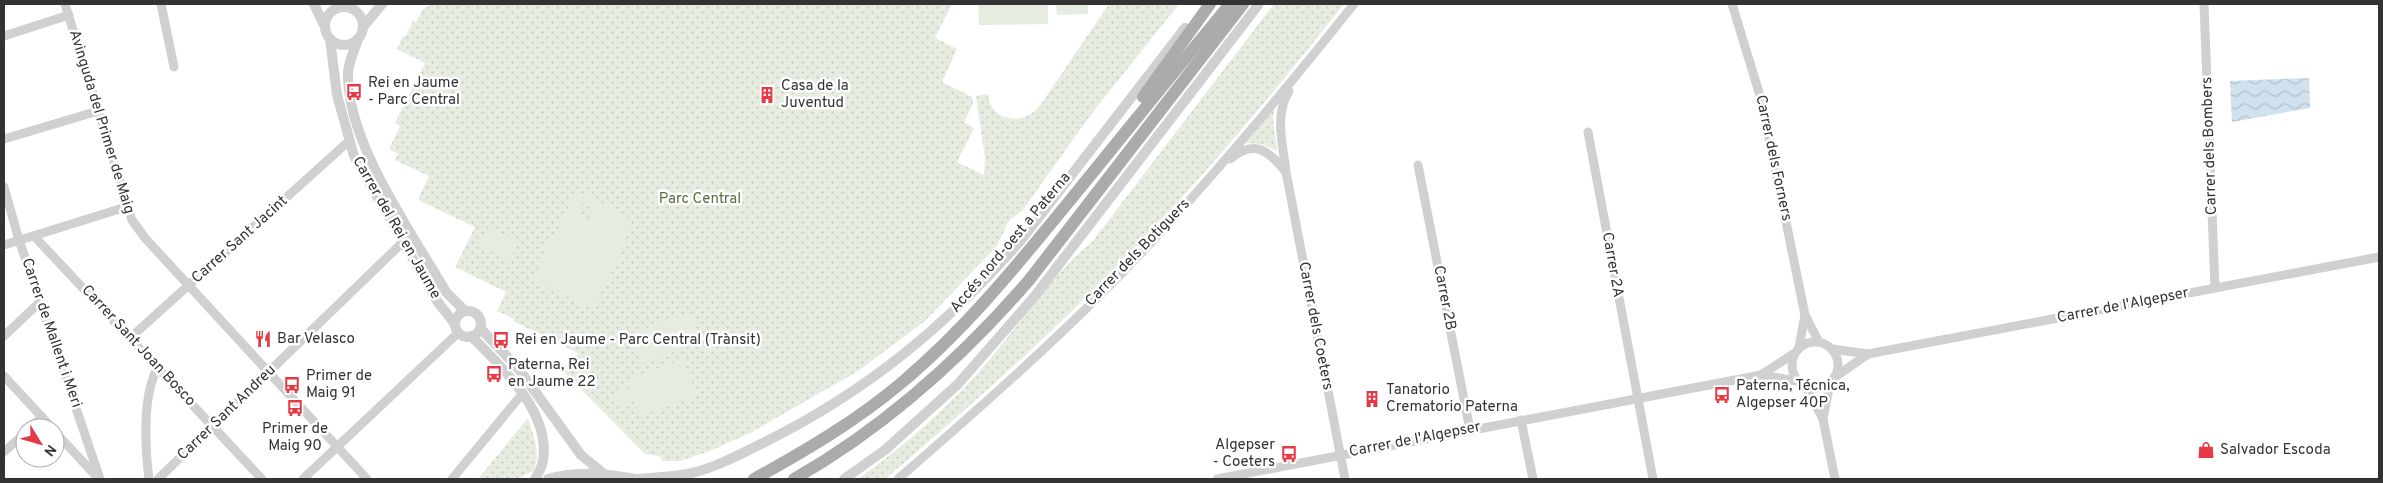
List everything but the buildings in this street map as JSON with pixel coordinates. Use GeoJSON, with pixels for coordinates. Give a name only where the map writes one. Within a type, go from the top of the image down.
{"type":"FeatureCollection","features":[{"type":"Feature","properties":{"kind":"main road"},"geometry":{"type":"LineString","coordinates":[[1042,234],[1210,4]]}},
{"type":"Feature","properties":{"kind":"main road","name":"Accés nord-oest a Paterna"},"geometry":{"type":"LineString","coordinates":[[754,479],[832,433],[900,384],[961,328],[1001,284],[1230,4]]}},
{"type":"Feature","properties":{"kind":"main road"},"geometry":{"type":"LineString","coordinates":[[794,479],[840,450],[891,414],[969,347],[1030,279],[1243,4]]}},
{"type":"Feature","properties":{"kind":"main road"},"geometry":{"type":"LineString","coordinates":[[1191,73],[1248,4]]}},
{"type":"Feature","properties":{"kind":"street","name":"Avinguda del Primer de Maig"},"geometry":{"type":"LineString","coordinates":[[65,4],[126,207],[132,220],[145,238],[367,479]]}},
{"type":"Feature","properties":{"kind":"street"},"geometry":{"type":"LineString","coordinates":[[161,4],[174,67]]}},
{"type":"Feature","properties":{"kind":"street"},"geometry":{"type":"LineString","coordinates":[[314,4],[330,39],[341,45],[353,43],[358,39],[363,27],[382,4]]}},
{"type":"Feature","properties":{"kind":"street"},"geometry":{"type":"LineString","coordinates":[[548,479],[563,475],[603,473],[637,479],[688,474],[745,452],[790,429],[845,397],[930,334],[989,276],[1022,239],[1204,4]]}},
{"type":"Feature","properties":{"kind":"street"},"geometry":{"type":"LineString","coordinates":[[844,479],[885,450],[958,384],[1034,297],[1259,4]]}},
{"type":"Feature","properties":{"kind":"street","name":"Carrer dels Botiguers"},"geometry":{"type":"LineString","coordinates":[[898,479],[1037,356],[1121,274],[1214,172],[1302,69],[1354,4]]}},
{"type":"Feature","properties":{"kind":"street","name":"Carrer dels Forners"},"geometry":{"type":"LineString","coordinates":[[1732,4],[1761,99],[1805,315],[1819,342]]}},
{"type":"Feature","properties":{"kind":"street","name":"Carrer dels Bombers"},"geometry":{"type":"LineString","coordinates":[[2204,4],[2215,288]]}},
{"type":"Feature","properties":{"kind":"street"},"geometry":{"type":"LineString","coordinates":[[325,27],[327,18],[333,10],[351,6],[361,17],[363,27]]}},
{"type":"Feature","properties":{"kind":"street"},"geometry":{"type":"LineString","coordinates":[[4,36],[69,15]]}},
{"type":"Feature","properties":{"kind":"street","name":"Carrer del Rei en Jaume"},"geometry":{"type":"LineString","coordinates":[[330,39],[337,95],[354,156],[437,301],[457,328]]}},
{"type":"Feature","properties":{"kind":"street","name":"Carrer del Rei en Jaume"},"geometry":{"type":"LineString","coordinates":[[358,39],[348,70],[349,89],[354,117],[365,149],[446,292],[465,312]]}},
{"type":"Feature","properties":{"kind":"street","name":"Carrer dels Coeters"},"geometry":{"type":"LineString","coordinates":[[1302,69],[1285,98],[1281,111],[1280,125],[1286,172],[1344,479]]}},
{"type":"Feature","properties":{"kind":"street"},"geometry":{"type":"LineString","coordinates":[[4,139],[98,111]]}},
{"type":"Feature","properties":{"kind":"street","name":"Carrer 2A"},"geometry":{"type":"LineString","coordinates":[[1588,132],[1653,479]]}},
{"type":"Feature","properties":{"kind":"street","name":"Carrer Sant Jacint"},"geometry":{"type":"LineString","coordinates":[[130,338],[349,141]]}},
{"type":"Feature","properties":{"kind":"street","name":"Carrer dels Coeters"},"geometry":{"type":"LineString","coordinates":[[1214,172],[1237,153],[1249,148],[1257,148],[1272,154],[1286,172]]}},
{"type":"Feature","properties":{"kind":"street","name":"Carrer 2B"},"geometry":{"type":"LineString","coordinates":[[1418,165],[1470,430]]}},
{"type":"Feature","properties":{"kind":"street","name":"Carrer de Mallent i Meri"},"geometry":{"type":"LineString","coordinates":[[4,187],[19,240],[99,479]]}},
{"type":"Feature","properties":{"kind":"street"},"geometry":{"type":"LineString","coordinates":[[4,245],[126,207]]}},
{"type":"Feature","properties":{"kind":"street","name":"Carrer Sant Joan Bosco"},"geometry":{"type":"LineString","coordinates":[[34,236],[262,479]]}},
{"type":"Feature","properties":{"kind":"street","name":"Carrer Sant Andreu"},"geometry":{"type":"LineString","coordinates":[[158,479],[403,242]]}},
{"type":"Feature","properties":{"kind":"street","name":"Carrer de l'Algepser"},"geometry":{"type":"LineString","coordinates":[[1868,354],[2379,257]]}},
{"type":"Feature","properties":{"kind":"street"},"geometry":{"type":"LineString","coordinates":[[4,336],[40,302]]}},
{"type":"Feature","properties":{"kind":"street"},"geometry":{"type":"LineString","coordinates":[[303,479],[457,328],[458,316],[465,312],[477,315],[480,328],[518,368],[581,455],[603,473]]}},
{"type":"Feature","properties":{"kind":"street","name":"Carrer dels Forners"},"geometry":{"type":"LineString","coordinates":[[1796,351],[1805,315]]}},
{"type":"Feature","properties":{"kind":"street"},"geometry":{"type":"LineString","coordinates":[[457,328],[464,336],[471,336],[477,333],[480,328]]}},
{"type":"Feature","properties":{"kind":"street"},"geometry":{"type":"LineString","coordinates":[[471,336],[510,376],[537,421],[542,442],[543,462],[535,479]]}},
{"type":"Feature","properties":{"kind":"street"},"geometry":{"type":"LineString","coordinates":[[1761,375],[1809,342],[1819,342],[1832,349],[1868,354]]}},
{"type":"Feature","properties":{"kind":"street"},"geometry":{"type":"LineString","coordinates":[[1824,419],[1832,380],[1838,368],[1837,358],[1832,349]]}},
{"type":"Feature","properties":{"kind":"street"},"geometry":{"type":"LineString","coordinates":[[1796,351],[1791,368],[1797,381]]}},
{"type":"Feature","properties":{"kind":"street"},"geometry":{"type":"LineString","coordinates":[[1806,387],[1822,388],[1868,354]]}},
{"type":"Feature","properties":{"kind":"street"},"geometry":{"type":"LineString","coordinates":[[149,479],[144,446],[151,379],[158,367]]}},
{"type":"Feature","properties":{"kind":"street"},"geometry":{"type":"LineString","coordinates":[[1761,375],[1797,381],[1806,387],[1824,419],[1835,479]]}},
{"type":"Feature","properties":{"kind":"street","name":"Carrer de l'Algepser"},"geometry":{"type":"LineString","coordinates":[[1217,479],[1254,475],[1340,455],[1761,375]]}},
{"type":"Feature","properties":{"kind":"street"},"geometry":{"type":"LineString","coordinates":[[4,376],[42,417]]}},
{"type":"Feature","properties":{"kind":"street"},"geometry":{"type":"LineString","coordinates":[[452,479],[522,394]]}},
{"type":"Feature","properties":{"kind":"street"},"geometry":{"type":"LineString","coordinates":[[1521,420],[1533,479]]}},
{"type":"Feature","properties":{"kind":"street"},"geometry":{"type":"LineString","coordinates":[[4,452],[15,442]]}},
{"type":"Feature","properties":{"kind":"street"},"geometry":{"type":"LineString","coordinates":[[65,443],[99,479]]}},
{"type":"Feature","properties":{"kind":"green space","name":"Parc Central"},"geometry":{"type":"Polygon","coordinates":[[[432,4],[952,4],[935,38],[957,49],[942,82],[972,97],[973,104],[964,122],[974,128],[957,162],[984,175],[985,158],[976,96],[988,94],[990,103],[995,111],[1001,115],[1016,119],[1024,117],[1039,107],[1109,4],[1179,4],[1092,113],[1022,211],[1009,221],[996,247],[925,321],[858,371],[752,432],[710,451],[680,461],[662,461],[660,456],[645,454],[564,372],[578,353],[513,321],[514,319],[497,311],[506,292],[455,267],[475,227],[418,200],[429,176],[395,160],[398,154],[389,149],[400,126],[395,123],[425,63],[397,49],[413,21],[416,22],[423,9],[432,4]]]}},
{"type":"Feature","properties":{"kind":"green space"},"geometry":{"type":"Polygon","coordinates":[[[978,4],[1048,4],[1048,24],[979,25],[978,4]]]}},
{"type":"Feature","properties":{"kind":"green space"},"geometry":{"type":"Polygon","coordinates":[[[1056,4],[1088,4],[1088,14],[1057,15],[1056,4]]]}},
{"type":"Feature","properties":{"kind":"green space"},"geometry":{"type":"Polygon","coordinates":[[[1274,4],[1344,4],[1260,108],[1202,175],[1084,299],[1000,378],[885,479],[858,479],[928,423],[990,359],[1051,282],[1092,242],[1274,4]]]}},
{"type":"Feature","properties":{"kind":"green space"},"geometry":{"type":"Polygon","coordinates":[[[1274,108],[1273,120],[1277,151],[1262,144],[1246,143],[1274,108]]]}},
{"type":"Feature","properties":{"kind":"green space"},"geometry":{"type":"Polygon","coordinates":[[[580,192],[626,215],[628,222],[624,244],[619,256],[598,298],[591,306],[587,306],[540,284],[535,277],[547,251],[544,243],[553,239],[574,196],[580,192]],[[583,202],[576,214],[588,220],[594,207],[583,202]]]}},
{"type":"Feature","properties":{"kind":"green space"},"geometry":{"type":"Polygon","coordinates":[[[490,227],[518,243],[509,260],[480,245],[490,227]]]}},
{"type":"Feature","properties":{"kind":"green space"},"geometry":{"type":"Polygon","coordinates":[[[690,312],[701,342],[642,364],[631,334],[690,312]]]}},
{"type":"Feature","properties":{"kind":"green space"},"geometry":{"type":"Polygon","coordinates":[[[683,359],[697,396],[640,417],[627,380],[683,359]]]}},
{"type":"Feature","properties":{"kind":"green space"},"geometry":{"type":"Polygon","coordinates":[[[627,388],[633,402],[618,408],[613,394],[627,388]]]}},
{"type":"Feature","properties":{"kind":"green space"},"geometry":{"type":"Polygon","coordinates":[[[528,418],[537,452],[536,465],[533,471],[517,479],[478,479],[528,418]]]}},
{"type":"Feature","properties":{"kind":"water"},"geometry":{"type":"Polygon","coordinates":[[[2309,78],[2310,108],[2232,122],[2230,81],[2309,78]]]}},
{"type":"Feature","properties":{"kind":"place","name":"Rei en Jaume - Parc Central"},"geometry":{"type":"Point","coordinates":[354,92]}},
{"type":"Feature","properties":{"kind":"place","name":"Casa de la Juventud"},"geometry":{"type":"Point","coordinates":[767,95]}},
{"type":"Feature","properties":{"kind":"place","name":"Bar Velasco"},"geometry":{"type":"Point","coordinates":[263,339]}},
{"type":"Feature","properties":{"kind":"place","name":"Rei en Jaume - Parc Central (Trànsit)"},"geometry":{"type":"Point","coordinates":[501,340]}},
{"type":"Feature","properties":{"kind":"place","name":"Paterna, Rei en Jaume 22"},"geometry":{"type":"Point","coordinates":[494,374]}},
{"type":"Feature","properties":{"kind":"place","name":"Primer de Maig 91"},"geometry":{"type":"Point","coordinates":[292,385]}},
{"type":"Feature","properties":{"kind":"place","name":"Paterna, Técnica, Algepser 40P"},"geometry":{"type":"Point","coordinates":[1722,395]}},
{"type":"Feature","properties":{"kind":"place","name":"Tanatorio Crematorio Paterna"},"geometry":{"type":"Point","coordinates":[1372,399]}},
{"type":"Feature","properties":{"kind":"place","name":"Primer de Maig 90"},"geometry":{"type":"Point","coordinates":[295,408]}},
{"type":"Feature","properties":{"kind":"place","name":"Salvador Escoda"},"geometry":{"type":"Point","coordinates":[2206,450]}},
{"type":"Feature","properties":{"kind":"place","name":"Algepser - Coeters"},"geometry":{"type":"Point","coordinates":[1289,454]}}]}
